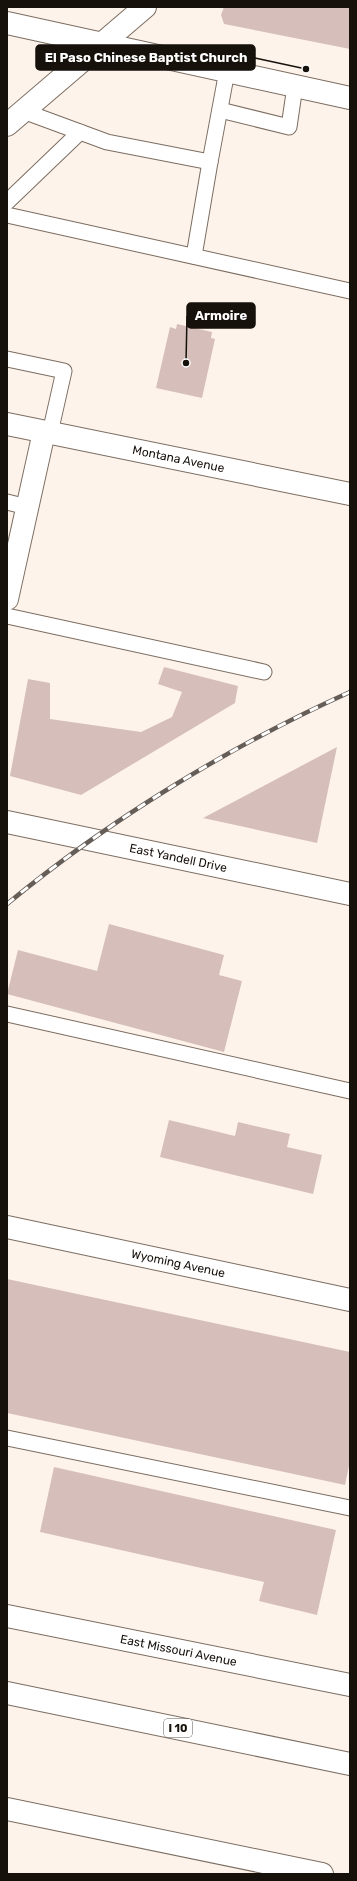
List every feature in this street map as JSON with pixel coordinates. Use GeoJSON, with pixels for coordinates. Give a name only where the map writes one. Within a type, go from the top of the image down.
{"type":"FeatureCollection","features":[{"type":"Feature","properties":{"kind":"main road"},"geometry":{"type":"LineString","coordinates":[[7,125],[145,7]]}},
{"type":"Feature","properties":{"kind":"main road"},"geometry":{"type":"LineString","coordinates":[[7,23],[350,98]]}},
{"type":"Feature","properties":{"kind":"main road","name":"Montana Avenue"},"geometry":{"type":"LineString","coordinates":[[7,424],[350,494]]}},
{"type":"Feature","properties":{"kind":"main road"},"geometry":{"type":"LineString","coordinates":[[7,599],[17,504],[47,432]]}},
{"type":"Feature","properties":{"kind":"main road","name":"East Yandell Drive"},"geometry":{"type":"LineString","coordinates":[[7,822],[350,894]]}},
{"type":"Feature","properties":{"kind":"main road","name":"Wyoming Avenue"},"geometry":{"type":"LineString","coordinates":[[7,1227],[350,1300]]}},
{"type":"Feature","properties":{"kind":"main road","name":"East Missouri Avenue"},"geometry":{"type":"LineString","coordinates":[[7,1616],[350,1684]]}},
{"type":"Feature","properties":{"kind":"main road","name":"I 10"},"geometry":{"type":"LineString","coordinates":[[7,1693],[350,1764]]}},
{"type":"Feature","properties":{"kind":"main road"},"geometry":{"type":"LineString","coordinates":[[7,1809],[322,1874]]}},
{"type":"Feature","properties":{"kind":"lane"},"geometry":{"type":"LineString","coordinates":[[194,256],[227,71]]}},
{"type":"Feature","properties":{"kind":"lane"},"geometry":{"type":"LineString","coordinates":[[220,110],[290,127],[295,86]]}},
{"type":"Feature","properties":{"kind":"lane"},"geometry":{"type":"LineString","coordinates":[[23,111],[107,142],[210,162]]}},
{"type":"Feature","properties":{"kind":"lane"},"geometry":{"type":"LineString","coordinates":[[7,202],[80,132]]}},
{"type":"Feature","properties":{"kind":"lane"},"geometry":{"type":"LineString","coordinates":[[7,215],[350,290]]}},
{"type":"Feature","properties":{"kind":"lane"},"geometry":{"type":"LineString","coordinates":[[7,359],[64,371],[47,432]]}},
{"type":"Feature","properties":{"kind":"lane"},"geometry":{"type":"LineString","coordinates":[[7,616],[264,672]]}},
{"type":"Feature","properties":{"kind":"lane"},"geometry":{"type":"LineString","coordinates":[[7,1014],[350,1091]]}},
{"type":"Feature","properties":{"kind":"lane"},"geometry":{"type":"LineString","coordinates":[[7,1438],[350,1508]]}},
{"type":"Feature","properties":{"kind":"building"},"geometry":{"type":"Polygon","coordinates":[[[224,7],[350,7],[350,49],[224,24],[221,15],[224,7]]]}},
{"type":"Feature","properties":{"kind":"building"},"geometry":{"type":"Polygon","coordinates":[[[177,324],[212,332],[211,338],[215,339],[202,398],[156,388],[170,327],[176,329],[177,324]]]}},
{"type":"Feature","properties":{"kind":"building"},"geometry":{"type":"Polygon","coordinates":[[[164,667],[238,686],[235,703],[81,795],[10,776],[28,679],[50,683],[50,719],[141,732],[172,717],[182,692],[158,684],[164,667]]]}},
{"type":"Feature","properties":{"kind":"building"},"geometry":{"type":"Polygon","coordinates":[[[337,747],[317,843],[203,818],[337,747]]]}},
{"type":"Feature","properties":{"kind":"building"},"geometry":{"type":"Polygon","coordinates":[[[109,924],[224,955],[219,975],[242,981],[224,1052],[7,994],[18,950],[97,971],[109,924]]]}},
{"type":"Feature","properties":{"kind":"building"},"geometry":{"type":"Polygon","coordinates":[[[169,1120],[235,1136],[238,1122],[290,1134],[287,1147],[322,1155],[313,1194],[160,1157],[169,1120]]]}},
{"type":"Feature","properties":{"kind":"building"},"geometry":{"type":"Polygon","coordinates":[[[7,1279],[350,1352],[350,1461],[345,1485],[7,1413],[7,1279]]]}},
{"type":"Feature","properties":{"kind":"building"},"geometry":{"type":"Polygon","coordinates":[[[54,1467],[336,1530],[317,1615],[259,1601],[264,1582],[40,1532],[54,1467]]]}},
{"type":"Feature","properties":{"kind":"railway"},"geometry":{"type":"LineString","coordinates":[[7,904],[87,843],[172,787],[260,736],[350,692]]}},
{"type":"Feature","properties":{"kind":"place","name":"El Paso Chinese Baptist Church"},"geometry":{"type":"Point","coordinates":[306,69]}},
{"type":"Feature","properties":{"kind":"place","name":"Armoire"},"geometry":{"type":"Point","coordinates":[186,363]}}]}
